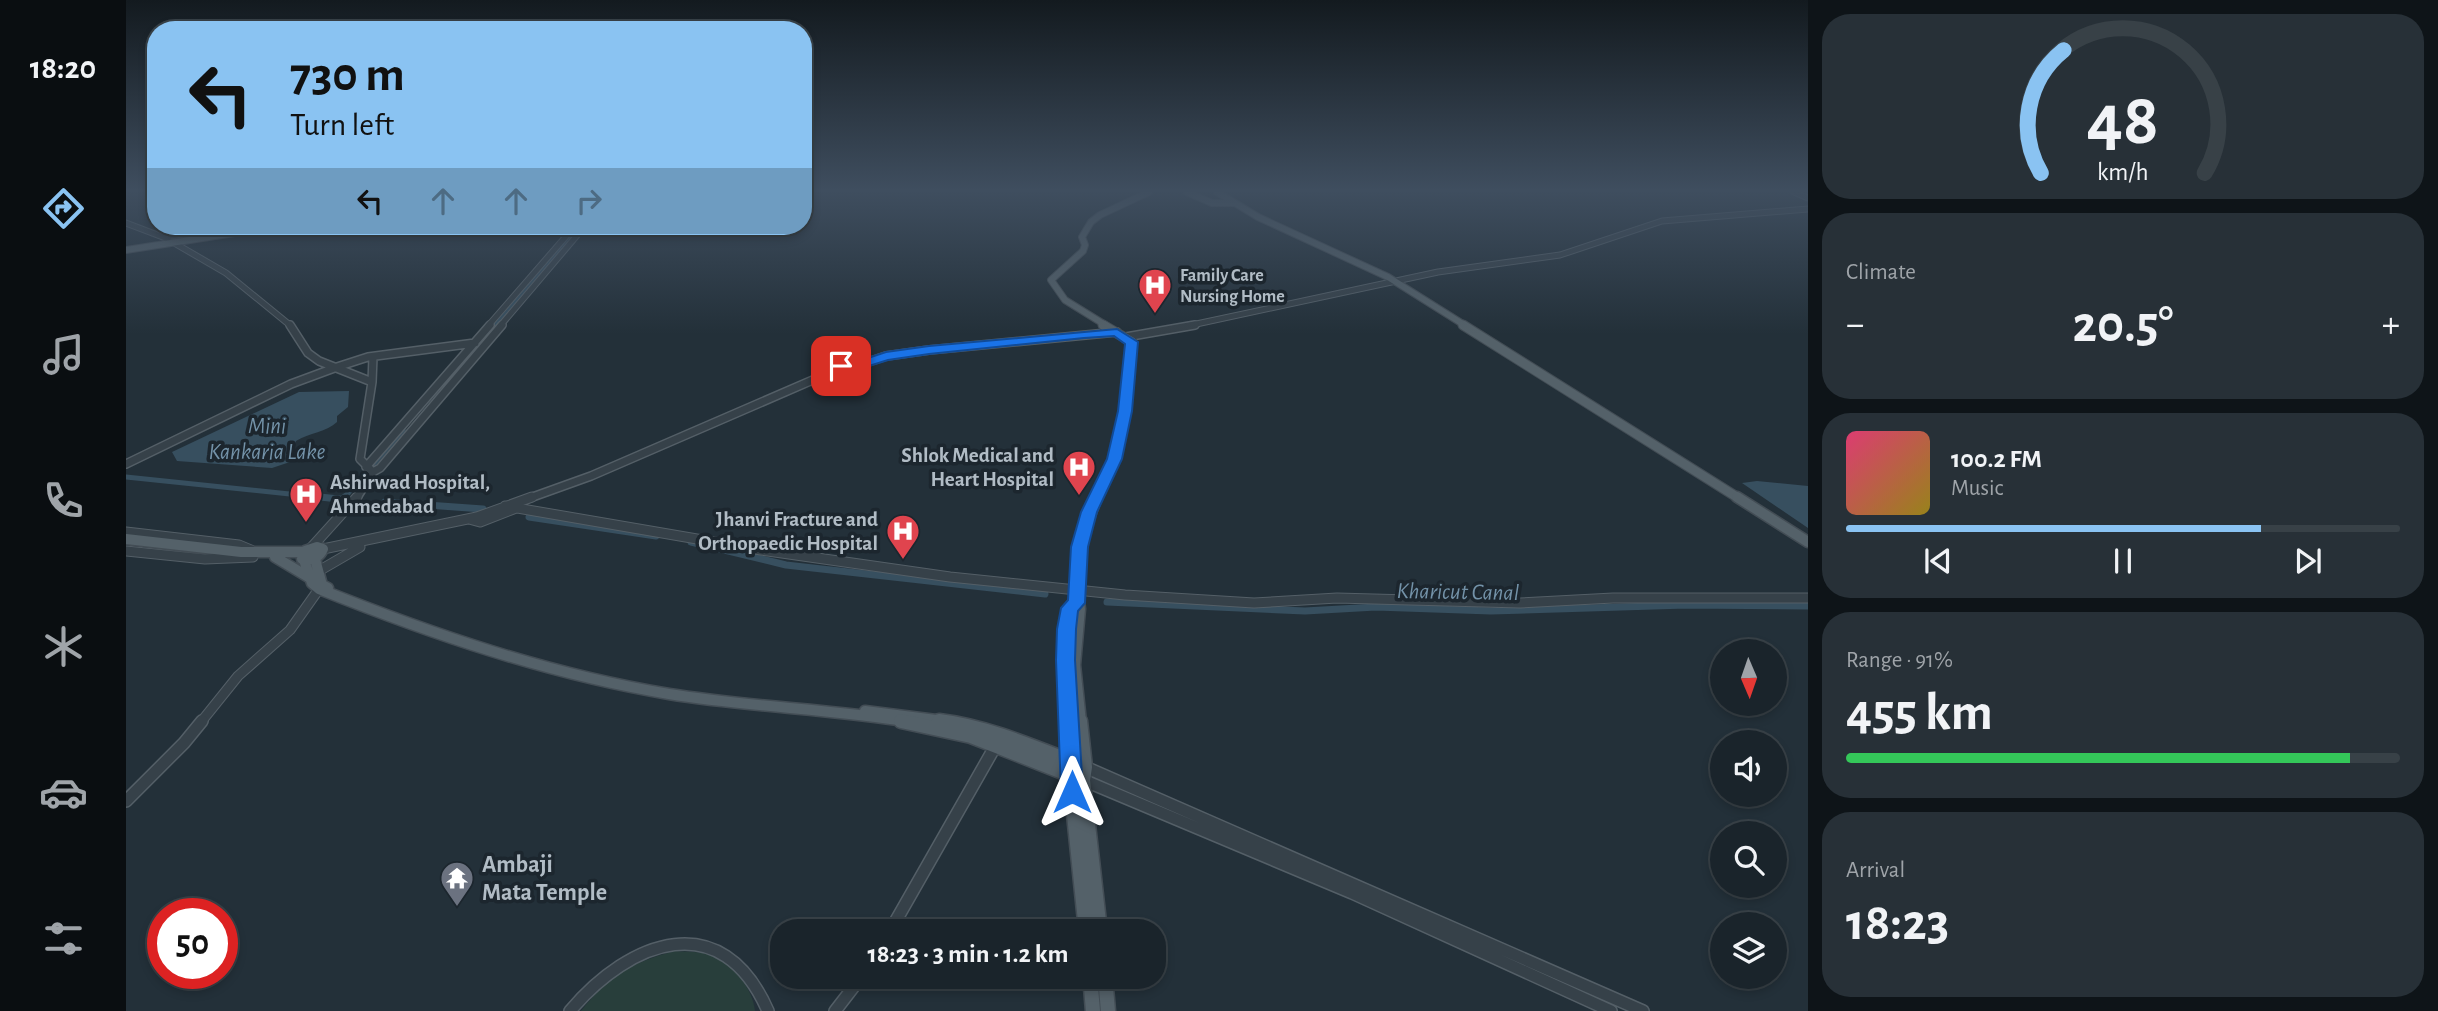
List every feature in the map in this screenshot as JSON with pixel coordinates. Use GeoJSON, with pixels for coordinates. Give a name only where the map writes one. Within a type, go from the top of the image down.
{"type":"FeatureCollection","features":[{"type":"Feature","properties":{"kind":"main road"},"geometry":{"type":"LineString","coordinates":[[126,248],[179,239]]}},
{"type":"Feature","properties":{"kind":"main road"},"geometry":{"type":"LineString","coordinates":[[126,248],[187,239]]}},
{"type":"Feature","properties":{"kind":"main road"},"geometry":{"type":"LineString","coordinates":[[1083,239],[1083,251],[1051,280],[1052,285],[1074,307],[1129,340],[1125,411],[1115,459],[1089,512],[1080,547],[1077,596],[1080,609],[1075,665],[1085,919]]}},
{"type":"Feature","properties":{"kind":"main road"},"geometry":{"type":"LineString","coordinates":[[1309,239],[1360,261],[1398,282],[1808,540]]}},
{"type":"Feature","properties":{"kind":"main road"},"geometry":{"type":"LineString","coordinates":[[126,539],[238,554]]}},
{"type":"Feature","properties":{"kind":"main road"},"geometry":{"type":"LineString","coordinates":[[126,545],[275,557],[314,550]]}},
{"type":"Feature","properties":{"kind":"main road"},"geometry":{"type":"LineString","coordinates":[[288,552],[314,550]]}},
{"type":"Feature","properties":{"kind":"main road"},"geometry":{"type":"LineString","coordinates":[[255,555],[314,550]]}},
{"type":"Feature","properties":{"kind":"main road"},"geometry":{"type":"LineString","coordinates":[[314,550],[313,575],[319,589],[474,644],[625,687],[928,727],[998,741]]}},
{"type":"Feature","properties":{"kind":"main road"},"geometry":{"type":"LineString","coordinates":[[275,557],[313,575],[322,585],[375,608],[499,648],[627,683],[718,698],[860,710],[957,723],[1078,772]]}},
{"type":"Feature","properties":{"kind":"main road"},"geometry":{"type":"LineString","coordinates":[[1080,809],[1098,919]]}},
{"type":"Feature","properties":{"kind":"main road"},"geometry":{"type":"LineString","coordinates":[[1091,989],[1093,1011]]}},
{"type":"Feature","properties":{"kind":"main road"},"geometry":{"type":"LineString","coordinates":[[1106,989],[1108,1011]]}},
{"type":"Feature","properties":{"kind":"street"},"geometry":{"type":"LineString","coordinates":[[314,550],[360,494],[370,469],[564,239]]}},
{"type":"Feature","properties":{"kind":"street"},"geometry":{"type":"LineString","coordinates":[[370,469],[380,468],[574,239]]}},
{"type":"Feature","properties":{"kind":"street"},"geometry":{"type":"LineString","coordinates":[[1129,340],[1398,282],[1566,256],[1614,239]]}},
{"type":"Feature","properties":{"kind":"street"},"geometry":{"type":"LineString","coordinates":[[176,244],[250,292],[290,324],[309,353],[319,361],[372,382]]}},
{"type":"Feature","properties":{"kind":"street"},"geometry":{"type":"LineString","coordinates":[[509,303],[519,303]]}},
{"type":"Feature","properties":{"kind":"street"},"geometry":{"type":"LineString","coordinates":[[314,550],[514,508],[604,475],[849,364],[929,350],[1114,331]]}},
{"type":"Feature","properties":{"kind":"street"},"geometry":{"type":"LineString","coordinates":[[126,464],[291,384],[337,367],[373,357],[475,343]]}},
{"type":"Feature","properties":{"kind":"street"},"geometry":{"type":"LineString","coordinates":[[370,469],[360,458],[372,382],[373,357]]}},
{"type":"Feature","properties":{"kind":"street"},"geometry":{"type":"LineString","coordinates":[[514,508],[772,552],[1077,596],[1254,603],[1337,598],[1520,603],[1613,598],[1808,598]]}},
{"type":"Feature","properties":{"kind":"street"},"geometry":{"type":"LineString","coordinates":[[314,550],[360,547],[504,518],[514,508]]}},
{"type":"Feature","properties":{"kind":"street"},"geometry":{"type":"LineString","coordinates":[[468,519],[480,522]]}},
{"type":"Feature","properties":{"kind":"street"},"geometry":{"type":"LineString","coordinates":[[126,532],[239,545],[255,555]]}},
{"type":"Feature","properties":{"kind":"street"},"geometry":{"type":"LineString","coordinates":[[313,575],[360,547]]}},
{"type":"Feature","properties":{"kind":"street"},"geometry":{"type":"LineString","coordinates":[[126,551],[223,561],[255,555]]}},
{"type":"Feature","properties":{"kind":"street"},"geometry":{"type":"LineString","coordinates":[[126,801],[184,743],[238,676],[290,630],[319,589]]}},
{"type":"Feature","properties":{"kind":"street"},"geometry":{"type":"LineString","coordinates":[[897,919],[998,741]]}},
{"type":"Feature","properties":{"kind":"street"},"geometry":{"type":"LineString","coordinates":[[1078,772],[1611,1011]]}},
{"type":"Feature","properties":{"kind":"street"},"geometry":{"type":"LineString","coordinates":[[1078,772],[1643,1011]]}},
{"type":"Feature","properties":{"kind":"street"},"geometry":{"type":"LineString","coordinates":[[570,1011],[590,987],[631,958],[656,948],[677,944],[698,945],[725,953],[748,971],[761,990],[768,1011]]}},
{"type":"Feature","properties":{"kind":"street"},"geometry":{"type":"LineString","coordinates":[[835,1011],[852,989]]}},
{"type":"Feature","properties":{"kind":"green space"},"geometry":{"type":"Polygon","coordinates":[[[674,951],[703,953],[724,962],[745,984],[755,1011],[581,1011],[602,988],[622,972],[674,951]]]}},
{"type":"Feature","properties":{"kind":"water","name":"Mini Kankaria Lake"},"geometry":{"type":"Polygon","coordinates":[[[349,391],[348,407],[337,416],[337,422],[296,441],[290,462],[272,468],[177,461],[172,452],[299,392],[349,391]]]}},
{"type":"Feature","properties":{"kind":"water"},"geometry":{"type":"Polygon","coordinates":[[[1757,481],[1808,486],[1808,528],[1742,483],[1757,481]]]}},
{"type":"Feature","properties":{"kind":"waterway"},"geometry":{"type":"LineString","coordinates":[[493,326],[569,239]]}},
{"type":"Feature","properties":{"kind":"waterway"},"geometry":{"type":"LineString","coordinates":[[488,332],[494,325]]}},
{"type":"Feature","properties":{"kind":"waterway"},"geometry":{"type":"LineString","coordinates":[[343,499],[403,430]]}},
{"type":"Feature","properties":{"kind":"waterway","name":"Kharicut Canal"},"geometry":{"type":"LineString","coordinates":[[126,477],[337,499]]}},
{"type":"Feature","properties":{"kind":"waterway","name":"Kharicut Canal"},"geometry":{"type":"LineString","coordinates":[[320,497],[343,499]]}},
{"type":"Feature","properties":{"kind":"waterway","name":"Kharicut Canal"},"geometry":{"type":"LineString","coordinates":[[343,499],[348,500]]}},
{"type":"Feature","properties":{"kind":"waterway","name":"Kharicut Canal"},"geometry":{"type":"LineString","coordinates":[[385,502],[483,509]]}},
{"type":"Feature","properties":{"kind":"waterway","name":"Kharicut Canal"},"geometry":{"type":"LineString","coordinates":[[529,517],[656,536]]}},
{"type":"Feature","properties":{"kind":"waterway","name":"Kharicut Canal"},"geometry":{"type":"LineString","coordinates":[[691,542],[786,565],[1045,594]]}},
{"type":"Feature","properties":{"kind":"waterway","name":"Kharicut Canal"},"geometry":{"type":"LineString","coordinates":[[1107,602],[1305,611],[1376,607],[1491,611],[1686,605],[1808,606]]}},
{"type":"Feature","properties":{"kind":"place","name":"Family Care Nursing Home"},"geometry":{"type":"Point","coordinates":[1155,315]}},
{"type":"Feature","properties":{"kind":"place","name":"Shlok Medical and Heart Hospital"},"geometry":{"type":"Point","coordinates":[1079,497]}},
{"type":"Feature","properties":{"kind":"place","name":"Ashirwad Hospital, Ahmedabad"},"geometry":{"type":"Point","coordinates":[306,524]}},
{"type":"Feature","properties":{"kind":"place","name":"Jhanvi Fracture and Orthopaedic Hospital"},"geometry":{"type":"Point","coordinates":[903,561]}},
{"type":"Feature","properties":{"kind":"place","name":"Ambaji Mata Temple"},"geometry":{"type":"Point","coordinates":[457,908]}},
{"type":"Feature","properties":{"kind":"route"},"geometry":{"type":"LineString","coordinates":[[841,366],[850,368],[886,356],[929,350],[1084,334],[1117,332],[1132,342],[1125,411],[1114,464],[1089,512],[1080,547],[1076,603],[1070,608],[1067,629],[1065,660],[1072,792]]}}]}
